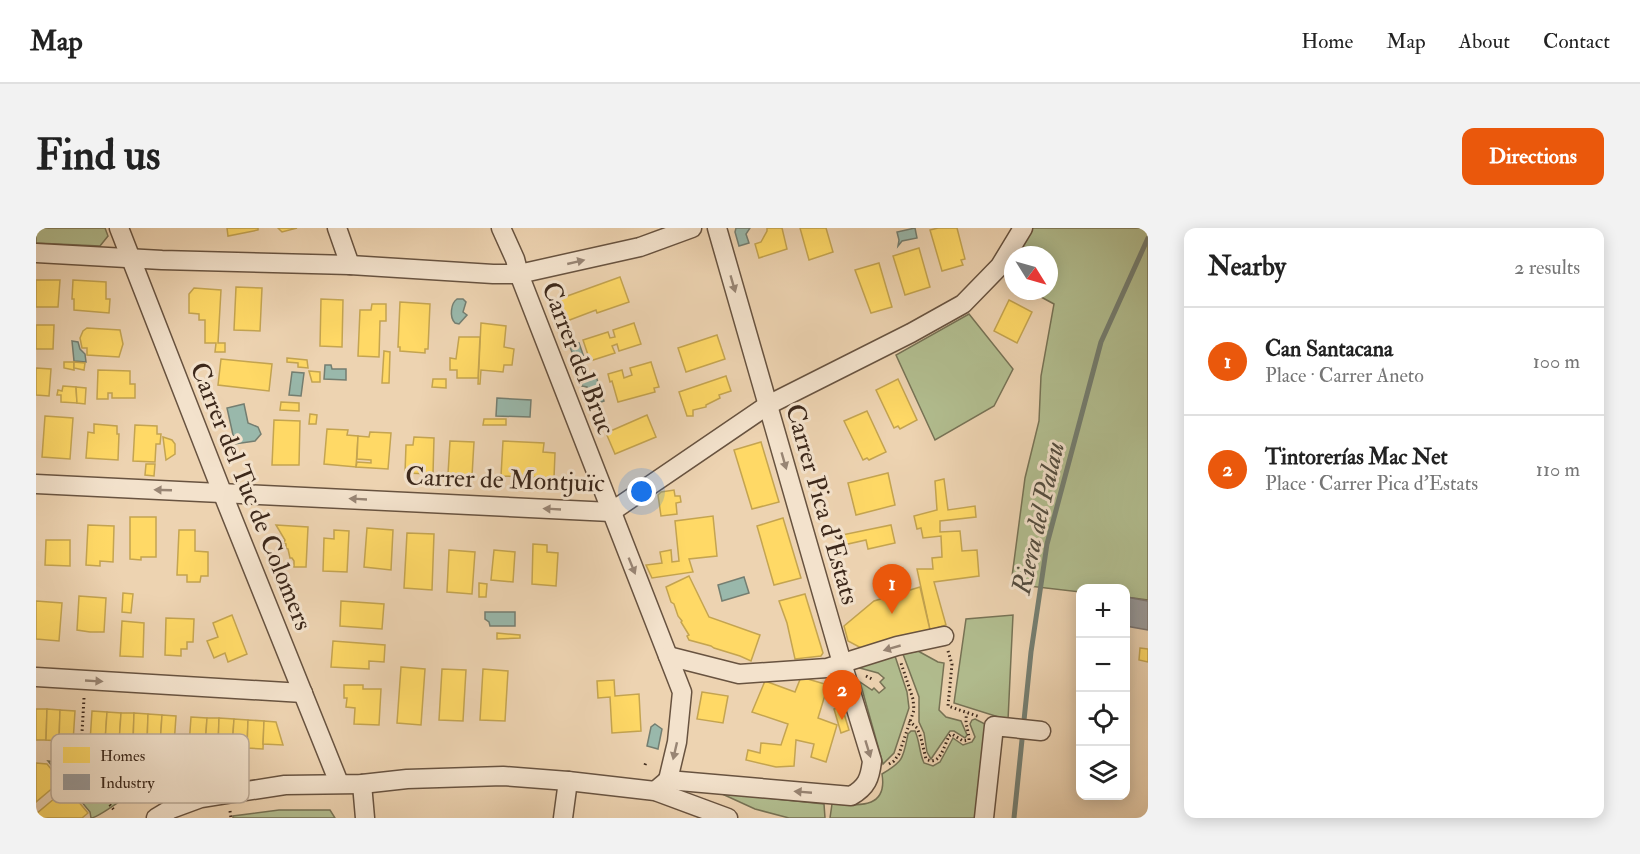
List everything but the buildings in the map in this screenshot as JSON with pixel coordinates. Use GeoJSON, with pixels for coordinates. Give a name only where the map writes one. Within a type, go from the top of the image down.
{"type":"FeatureCollection","features":[{"type":"Feature","properties":{"kind":"street","name":"Carrer del Tuc de Colomers"},"geometry":{"type":"LineString","coordinates":[[119,228],[339,783]]}},
{"type":"Feature","properties":{"kind":"street"},"geometry":{"type":"LineString","coordinates":[[337,228],[350,265]]}},
{"type":"Feature","properties":{"kind":"street","name":"Carrer del Bruc"},"geometry":{"type":"LineString","coordinates":[[501,228],[682,692],[677,742],[662,786]]}},
{"type":"Feature","properties":{"kind":"street"},"geometry":{"type":"LineString","coordinates":[[36,253],[131,259],[350,265],[519,274],[640,247],[693,228]]}},
{"type":"Feature","properties":{"kind":"street","name":"Carrer Pica d'Estats"},"geometry":{"type":"LineString","coordinates":[[662,786],[851,796],[860,791],[870,777],[872,761],[717,228]]}},
{"type":"Feature","properties":{"kind":"street","name":"Carrer de Montjuïc"},"geometry":{"type":"LineString","coordinates":[[36,484],[611,512],[768,405],[911,333],[963,304],[1000,266],[1023,228]]}},
{"type":"Feature","properties":{"kind":"street"},"geometry":{"type":"LineString","coordinates":[[668,656],[739,674],[827,668],[897,646],[944,636]]}},
{"type":"Feature","properties":{"kind":"street"},"geometry":{"type":"LineString","coordinates":[[36,677],[303,693]]}},
{"type":"Feature","properties":{"kind":"street"},"geometry":{"type":"LineString","coordinates":[[984,818],[1000,727],[1041,731]]}},
{"type":"Feature","properties":{"kind":"street"},"geometry":{"type":"LineString","coordinates":[[249,791],[285,785],[362,784],[407,779],[503,776],[662,786],[728,818]]}},
{"type":"Feature","properties":{"kind":"street"},"geometry":{"type":"LineString","coordinates":[[563,818],[568,781]]}},
{"type":"Feature","properties":{"kind":"street"},"geometry":{"type":"LineString","coordinates":[[362,784],[365,818]]}},
{"type":"Feature","properties":{"kind":"street"},"geometry":{"type":"LineString","coordinates":[[156,818],[187,803]]}},
{"type":"Feature","properties":{"kind":"path"},"geometry":{"type":"LineString","coordinates":[[882,768],[894,761],[899,754],[914,710],[913,699],[897,646]]}},
{"type":"Feature","properties":{"kind":"path"},"geometry":{"type":"LineString","coordinates":[[952,664],[948,706],[1000,727]]}},
{"type":"Feature","properties":{"kind":"path"},"geometry":{"type":"LineString","coordinates":[[82,734],[85,692]]}},
{"type":"Feature","properties":{"kind":"path"},"geometry":{"type":"LineString","coordinates":[[909,721],[917,729],[926,759],[930,762],[935,761],[952,734],[963,741],[969,740],[965,722],[967,713]]}},
{"type":"Feature","properties":{"kind":"path"},"geometry":{"type":"LineString","coordinates":[[108,803],[114,810]]}},
{"type":"Feature","properties":{"kind":"path"},"geometry":{"type":"LineString","coordinates":[[230,811],[231,818]]}},
{"type":"Feature","properties":{"kind":"green space"},"geometry":{"type":"Polygon","coordinates":[[[36,228],[105,228],[108,236],[100,246],[36,243],[36,228]]]}},
{"type":"Feature","properties":{"kind":"green space"},"geometry":{"type":"Polygon","coordinates":[[[1031,228],[1148,228],[1148,600],[1130,598],[1130,584],[1076,584],[1076,592],[1011,584],[1025,478],[1039,421],[1041,376],[1054,304],[1047,300],[1058,300],[1058,246],[1022,246],[1031,228]]]}},
{"type":"Feature","properties":{"kind":"green space"},"geometry":{"type":"Polygon","coordinates":[[[969,314],[1013,369],[994,406],[935,440],[896,355],[969,314]]]}},
{"type":"Feature","properties":{"kind":"green space"},"geometry":{"type":"Polygon","coordinates":[[[1013,615],[1008,720],[954,703],[966,619],[1013,615]]]}},
{"type":"Feature","properties":{"kind":"green space"},"geometry":{"type":"Polygon","coordinates":[[[918,651],[944,663],[939,710],[946,717],[961,721],[967,735],[965,738],[950,731],[931,759],[919,722],[919,697],[903,654],[918,651]]]}},
{"type":"Feature","properties":{"kind":"green space"},"geometry":{"type":"Polygon","coordinates":[[[895,656],[907,692],[909,708],[894,753],[883,764],[860,682],[872,690],[874,688],[879,693],[885,688],[880,682],[884,678],[878,673],[856,667],[895,656]]]}},
{"type":"Feature","properties":{"kind":"green space"},"geometry":{"type":"Polygon","coordinates":[[[975,719],[985,724],[987,729],[978,818],[830,818],[832,804],[851,805],[875,800],[883,786],[882,774],[899,762],[911,731],[915,731],[924,763],[933,766],[940,762],[953,738],[963,745],[972,742],[975,737],[970,724],[975,719]]]}},
{"type":"Feature","properties":{"kind":"green space"},"geometry":{"type":"Polygon","coordinates":[[[720,793],[824,804],[825,818],[789,818],[755,809],[720,793]]]}},
{"type":"Feature","properties":{"kind":"green space"},"geometry":{"type":"Polygon","coordinates":[[[83,803],[117,803],[95,817],[91,818],[90,812],[83,803]]]}},
{"type":"Feature","properties":{"kind":"green space"},"geometry":{"type":"Polygon","coordinates":[[[279,810],[330,810],[335,818],[233,818],[233,816],[279,810]]]}},
{"type":"Feature","properties":{"kind":"shaded area"},"geometry":{"type":"Polygon","coordinates":[[[736,228],[750,228],[746,234],[749,243],[739,246],[736,228]]]}},
{"type":"Feature","properties":{"kind":"shaded area"},"geometry":{"type":"Polygon","coordinates":[[[915,228],[917,238],[902,241],[898,246],[897,232],[915,228]]]}},
{"type":"Feature","properties":{"kind":"shaded area"},"geometry":{"type":"Polygon","coordinates":[[[457,299],[463,299],[466,302],[463,312],[467,315],[459,324],[455,323],[451,314],[453,304],[457,299]]]}},
{"type":"Feature","properties":{"kind":"shaded area"},"geometry":{"type":"Polygon","coordinates":[[[72,341],[78,342],[85,354],[86,362],[74,361],[72,341]]]}},
{"type":"Feature","properties":{"kind":"shaded area"},"geometry":{"type":"Polygon","coordinates":[[[579,343],[586,363],[577,366],[570,347],[579,343]]]}},
{"type":"Feature","properties":{"kind":"shaded area"},"geometry":{"type":"Polygon","coordinates":[[[325,365],[331,365],[332,369],[346,369],[346,380],[324,379],[325,365]]]}},
{"type":"Feature","properties":{"kind":"shaded area"},"geometry":{"type":"Polygon","coordinates":[[[292,372],[304,373],[301,396],[289,395],[292,372]]]}},
{"type":"Feature","properties":{"kind":"shaded area"},"geometry":{"type":"Polygon","coordinates":[[[596,376],[604,401],[593,405],[587,387],[582,386],[581,382],[596,376]]]}},
{"type":"Feature","properties":{"kind":"shaded area"},"geometry":{"type":"Polygon","coordinates":[[[497,398],[531,400],[530,417],[496,416],[497,398]]]}},
{"type":"Feature","properties":{"kind":"shaded area"},"geometry":{"type":"Polygon","coordinates":[[[244,404],[248,423],[258,427],[261,434],[255,441],[235,444],[227,408],[244,404]]]}},
{"type":"Feature","properties":{"kind":"shaded area"},"geometry":{"type":"Polygon","coordinates":[[[744,577],[749,593],[722,601],[718,585],[744,577]]]}},
{"type":"Feature","properties":{"kind":"shaded area"},"geometry":{"type":"Polygon","coordinates":[[[485,612],[515,612],[515,626],[490,626],[485,619],[485,612]]]}},
{"type":"Feature","properties":{"kind":"shaded area"},"geometry":{"type":"Polygon","coordinates":[[[655,724],[662,729],[658,749],[647,746],[651,727],[655,724]]]}},
{"type":"Feature","properties":{"kind":"waterway","name":"Riera del Palau"},"geometry":{"type":"LineString","coordinates":[[1014,818],[1031,652],[1047,544],[1101,342],[1148,238]]}},
{"type":"Feature","properties":{"kind":"place","name":"Can Santacana"},"geometry":{"type":"Point","coordinates":[892,614]}},
{"type":"Feature","properties":{"kind":"place","name":"Tintorerías Mac Net"},"geometry":{"type":"Point","coordinates":[842,720]}}]}
